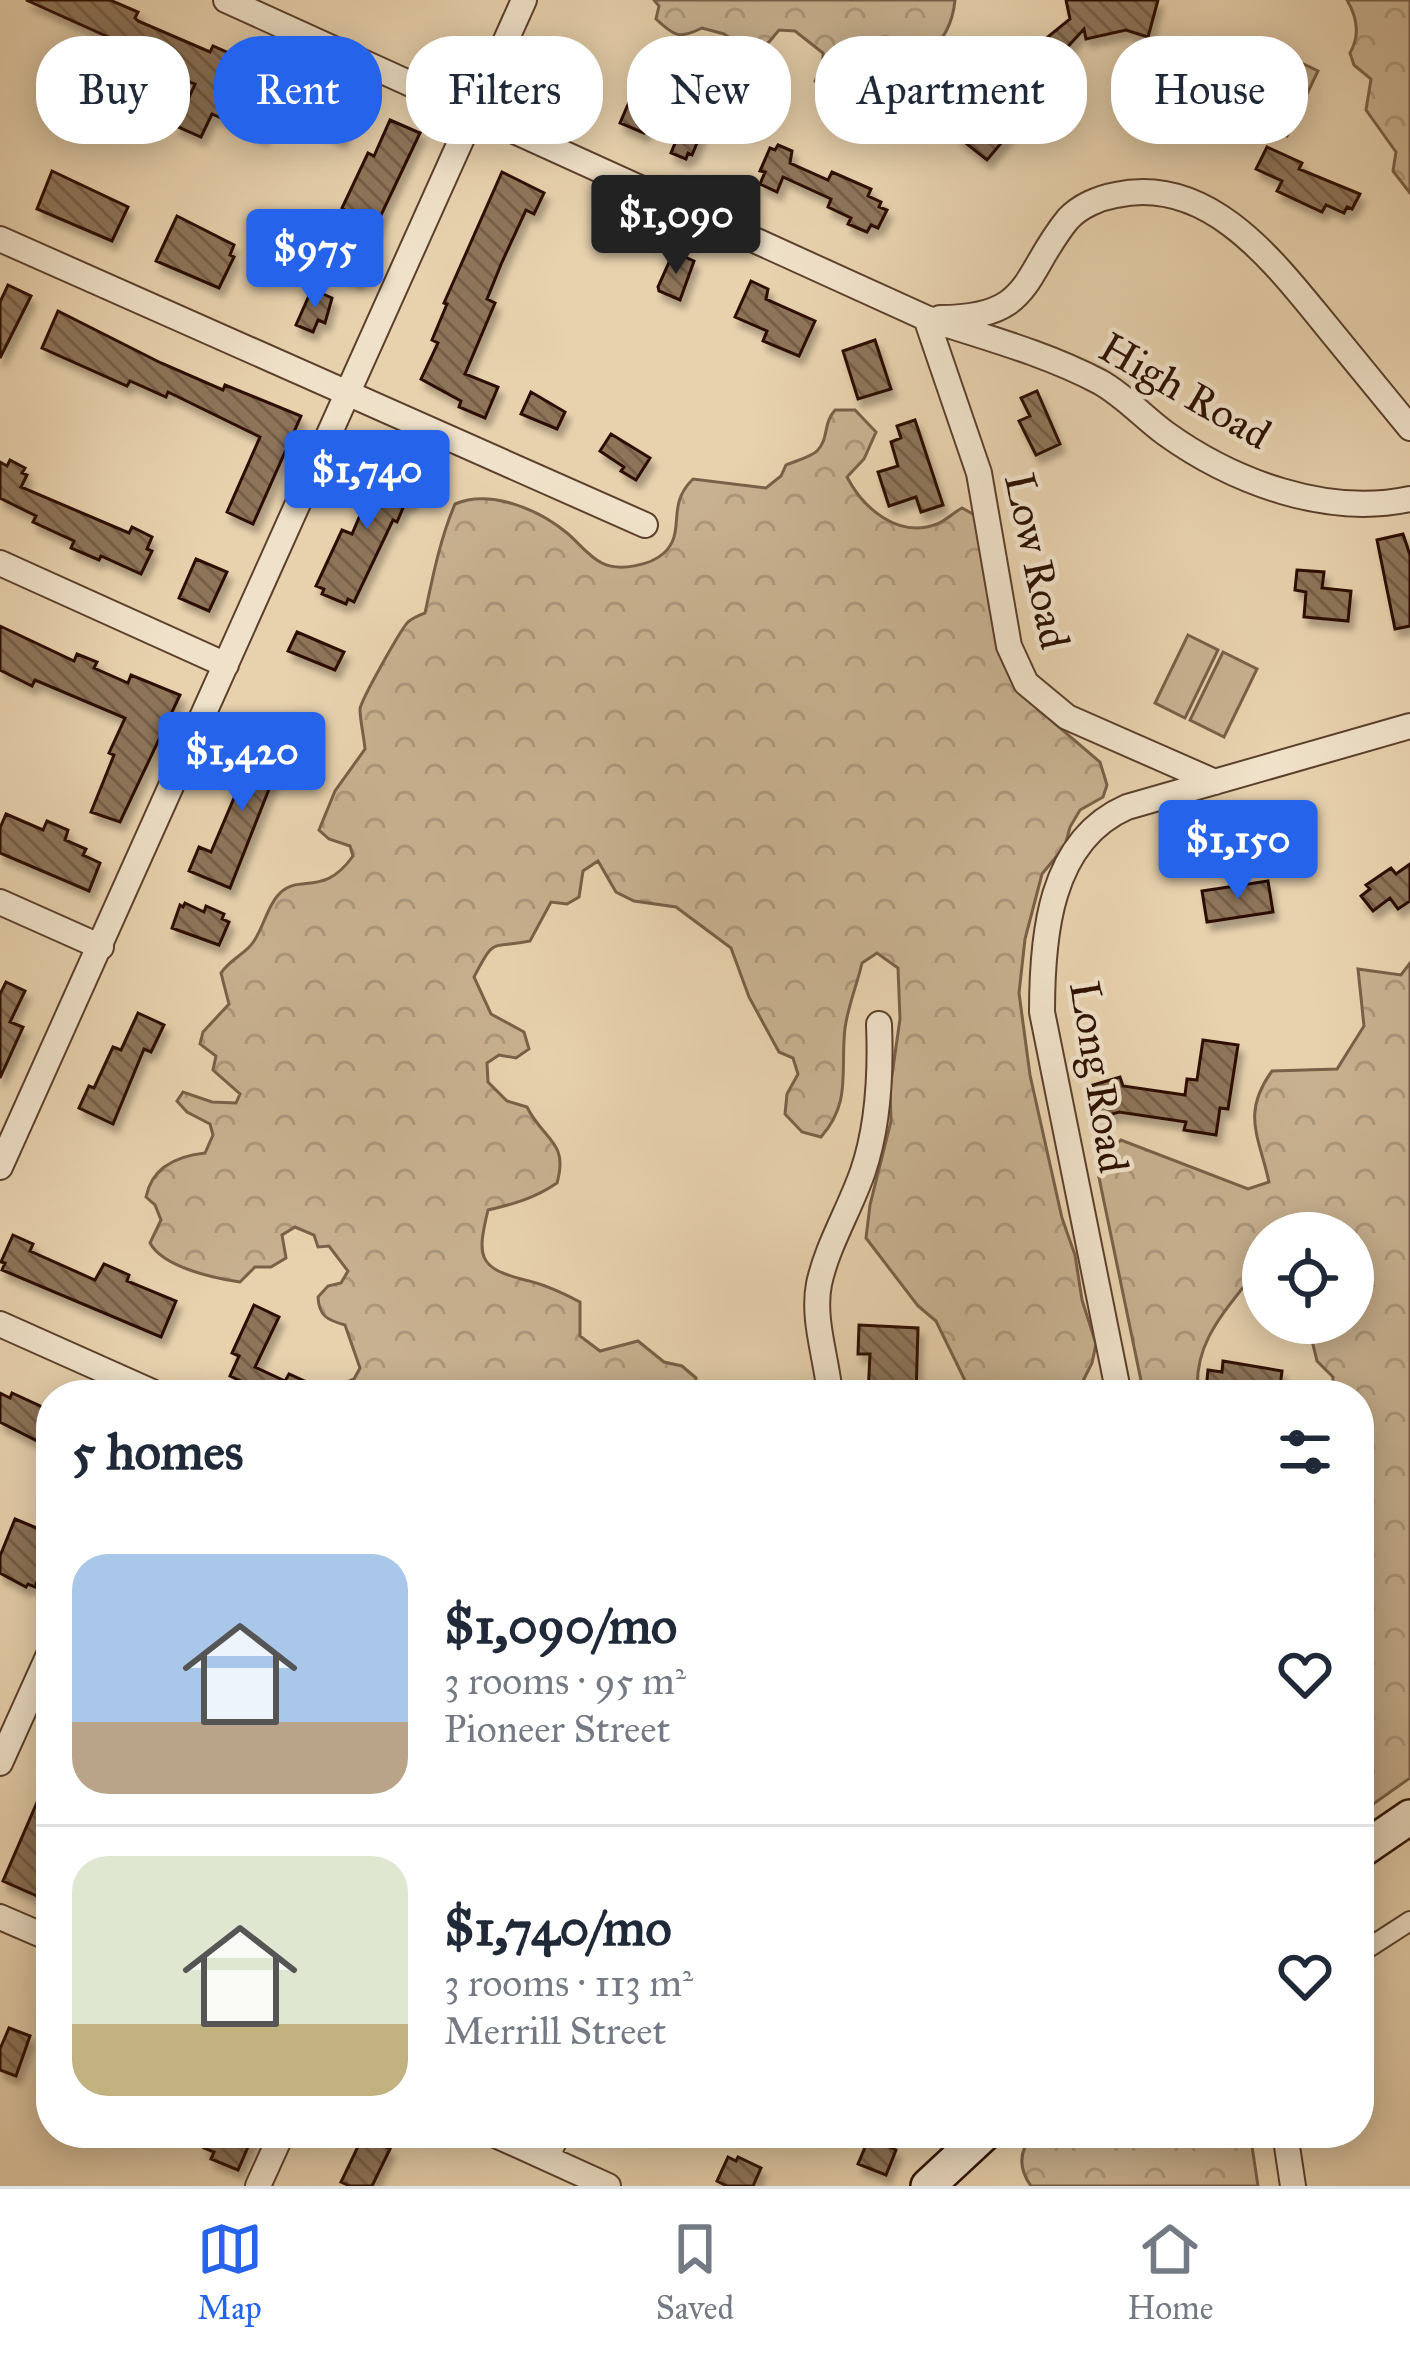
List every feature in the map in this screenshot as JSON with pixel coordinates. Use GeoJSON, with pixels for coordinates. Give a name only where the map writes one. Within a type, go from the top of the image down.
{"type":"FeatureCollection","features":[{"type":"Feature","properties":{"kind":"main road"},"geometry":{"type":"LineString","coordinates":[[1374,1842],[1410,1817]]}},
{"type":"Feature","properties":{"kind":"main road"},"geometry":{"type":"LineString","coordinates":[[928,2186],[969,2148]]}},
{"type":"Feature","properties":{"kind":"street","name":"High Road"},"geometry":{"type":"LineString","coordinates":[[226,0],[406,83]]}},
{"type":"Feature","properties":{"kind":"street"},"geometry":{"type":"LineString","coordinates":[[508,36],[524,0]]}},
{"type":"Feature","properties":{"kind":"street"},"geometry":{"type":"LineString","coordinates":[[0,1167],[460,144]]}},
{"type":"Feature","properties":{"kind":"street","name":"High Road"},"geometry":{"type":"LineString","coordinates":[[540,144],[926,318],[1043,356],[1099,382],[1210,460],[1289,494],[1330,501],[1410,499]]}},
{"type":"Feature","properties":{"kind":"street"},"geometry":{"type":"LineString","coordinates":[[926,318],[974,315],[1017,297],[1070,217],[1099,198],[1157,193],[1225,218],[1261,248],[1410,428]]}},
{"type":"Feature","properties":{"kind":"street"},"geometry":{"type":"LineString","coordinates":[[0,239],[645,525]]}},
{"type":"Feature","properties":{"kind":"street","name":"Low Road"},"geometry":{"type":"LineString","coordinates":[[926,318],[979,473],[1009,646],[1026,682],[1067,717],[1215,782]]}},
{"type":"Feature","properties":{"kind":"street"},"geometry":{"type":"LineString","coordinates":[[0,563],[226,665]]}},
{"type":"Feature","properties":{"kind":"street","name":"Long Road"},"geometry":{"type":"LineString","coordinates":[[1116,1380],[1042,1012],[1042,952],[1060,883],[1076,846],[1102,818],[1127,806],[1410,726]]}},
{"type":"Feature","properties":{"kind":"street"},"geometry":{"type":"LineString","coordinates":[[0,902],[101,947]]}},
{"type":"Feature","properties":{"kind":"street"},"geometry":{"type":"LineString","coordinates":[[829,1380],[819,1328],[820,1283],[865,1167],[881,1076],[879,1024]]}},
{"type":"Feature","properties":{"kind":"street"},"geometry":{"type":"LineString","coordinates":[[0,1324],[125,1380]]}},
{"type":"Feature","properties":{"kind":"street"},"geometry":{"type":"LineString","coordinates":[[0,1763],[36,1683]]}},
{"type":"Feature","properties":{"kind":"street"},"geometry":{"type":"LineString","coordinates":[[0,1917],[36,1933]]}},
{"type":"Feature","properties":{"kind":"street"},"geometry":{"type":"LineString","coordinates":[[1374,1944],[1410,1921]]}},
{"type":"Feature","properties":{"kind":"street"},"geometry":{"type":"LineString","coordinates":[[258,2186],[275,2148]]}},
{"type":"Feature","properties":{"kind":"street"},"geometry":{"type":"LineString","coordinates":[[524,2148],[608,2186]]}},
{"type":"Feature","properties":{"kind":"street"},"geometry":{"type":"LineString","coordinates":[[546,2158],[551,2148]]}},
{"type":"Feature","properties":{"kind":"street"},"geometry":{"type":"LineString","coordinates":[[1288,2148],[1294,2186]]}},
{"type":"Feature","properties":{"kind":"green space"},"geometry":{"type":"Polygon","coordinates":[[[654,0],[955,0],[943,36],[815,36],[815,47],[795,31],[779,30],[774,36],[727,36],[702,28],[683,35],[673,33],[656,19],[659,6],[654,0]]]}},
{"type":"Feature","properties":{"kind":"green space"},"geometry":{"type":"Polygon","coordinates":[[[1347,0],[1410,0],[1410,193],[1393,171],[1396,152],[1366,110],[1371,79],[1354,65],[1350,53],[1356,26],[1347,0]]]}},
{"type":"Feature","properties":{"kind":"green space"},"geometry":{"type":"Polygon","coordinates":[[[1308,66],[1318,71],[1308,92],[1308,66]]]}},
{"type":"Feature","properties":{"kind":"green space"},"geometry":{"type":"Polygon","coordinates":[[[835,410],[855,410],[876,432],[864,459],[847,477],[862,500],[883,518],[923,528],[962,508],[973,514],[1019,693],[1100,762],[1107,785],[1103,797],[1080,810],[1065,846],[1042,874],[1025,939],[1019,993],[1030,1075],[1096,1344],[1092,1363],[1084,1380],[965,1380],[936,1321],[918,1306],[866,1238],[891,1121],[890,1089],[900,1019],[898,968],[877,953],[862,963],[845,1028],[837,1111],[821,1137],[802,1132],[785,1114],[787,1094],[798,1074],[793,1058],[779,1052],[749,997],[731,948],[676,907],[634,901],[616,892],[598,861],[583,871],[579,897],[567,904],[551,902],[530,941],[495,947],[474,977],[491,1014],[524,1032],[529,1049],[516,1058],[499,1055],[487,1063],[488,1082],[507,1101],[527,1107],[560,1158],[557,1183],[524,1200],[488,1210],[482,1249],[489,1265],[497,1270],[580,1302],[580,1336],[600,1351],[638,1341],[664,1362],[682,1366],[696,1380],[352,1380],[360,1368],[345,1325],[325,1316],[318,1297],[328,1286],[341,1283],[348,1271],[329,1246],[318,1247],[314,1235],[295,1227],[282,1235],[286,1258],[271,1267],[255,1267],[240,1282],[177,1265],[150,1243],[161,1220],[146,1197],[154,1178],[176,1160],[205,1153],[213,1135],[210,1124],[177,1101],[183,1092],[212,1102],[236,1103],[240,1094],[213,1070],[216,1056],[200,1044],[203,1032],[229,1004],[221,973],[251,946],[281,892],[323,881],[353,856],[350,846],[319,830],[335,791],[365,749],[360,709],[367,693],[404,627],[425,613],[455,504],[483,499],[513,504],[555,524],[602,563],[617,567],[643,564],[671,545],[680,499],[693,479],[766,488],[786,465],[817,451],[835,410]]]}},
{"type":"Feature","properties":{"kind":"green space"},"geometry":{"type":"Polygon","coordinates":[[[1188,635],[1218,650],[1185,718],[1155,703],[1188,635]]]}},
{"type":"Feature","properties":{"kind":"green space"},"geometry":{"type":"Polygon","coordinates":[[[1223,652],[1257,669],[1224,737],[1190,720],[1223,652]]]}},
{"type":"Feature","properties":{"kind":"green space"},"geometry":{"type":"Polygon","coordinates":[[[1410,963],[1410,1778],[1374,1803],[1374,1380],[1333,1380],[1317,1361],[1313,1344],[1374,1344],[1374,1212],[1242,1212],[1242,1289],[1204,1349],[1197,1380],[1141,1380],[1096,1163],[1121,1140],[1248,1189],[1269,1182],[1255,1125],[1257,1100],[1272,1071],[1337,1069],[1364,1026],[1358,969],[1401,975],[1410,963]]]}},
{"type":"Feature","properties":{"kind":"green space"},"geometry":{"type":"Polygon","coordinates":[[[1025,2148],[1252,2148],[1258,2186],[1031,2186],[1022,2159],[1025,2148]]]}},
{"type":"Feature","properties":{"kind":"building"},"geometry":{"type":"Polygon","coordinates":[[[26,0],[110,0],[138,12],[138,21],[173,36],[106,36],[26,0]]]}},
{"type":"Feature","properties":{"kind":"building"},"geometry":{"type":"Polygon","coordinates":[[[1066,0],[1158,0],[1148,36],[1126,30],[1087,39],[1084,29],[1078,36],[1049,36],[1070,19],[1066,0]]]}},
{"type":"Feature","properties":{"kind":"building"},"geometry":{"type":"Polygon","coordinates":[[[190,43],[210,52],[214,46],[214,115],[201,137],[190,132],[190,95],[195,84],[190,82],[190,43]]]}},
{"type":"Feature","properties":{"kind":"building"},"geometry":{"type":"Polygon","coordinates":[[[390,120],[406,127],[406,144],[415,144],[362,255],[369,258],[358,281],[334,270],[357,219],[342,208],[368,153],[374,156],[390,120]]]}},
{"type":"Feature","properties":{"kind":"building"},"geometry":{"type":"Polygon","coordinates":[[[675,144],[697,144],[686,159],[671,153],[675,144]]]}},
{"type":"Feature","properties":{"kind":"building"},"geometry":{"type":"Polygon","coordinates":[[[967,144],[1000,144],[987,160],[967,144]]]}},
{"type":"Feature","properties":{"kind":"building"},"geometry":{"type":"Polygon","coordinates":[[[778,145],[792,151],[790,163],[828,180],[832,172],[871,189],[868,196],[887,210],[878,228],[871,225],[867,232],[848,224],[851,218],[828,207],[831,199],[783,177],[777,192],[760,184],[770,148],[775,150],[778,145]]]}},
{"type":"Feature","properties":{"kind":"building"},"geometry":{"type":"Polygon","coordinates":[[[1267,147],[1302,163],[1299,169],[1360,194],[1352,209],[1347,207],[1344,213],[1326,205],[1322,212],[1277,191],[1282,181],[1256,169],[1267,147]]]}},
{"type":"Feature","properties":{"kind":"building"},"geometry":{"type":"Polygon","coordinates":[[[52,171],[128,207],[112,241],[37,209],[52,171]]]}},
{"type":"Feature","properties":{"kind":"building"},"geometry":{"type":"Polygon","coordinates":[[[502,172],[544,193],[534,214],[526,210],[502,262],[487,299],[495,303],[465,374],[498,387],[485,418],[459,407],[461,401],[421,379],[438,343],[432,340],[444,303],[502,172]]]}},
{"type":"Feature","properties":{"kind":"building"},"geometry":{"type":"Polygon","coordinates":[[[177,216],[234,245],[230,255],[234,257],[219,288],[156,261],[177,216]]]}},
{"type":"Feature","properties":{"kind":"building"},"geometry":{"type":"Polygon","coordinates":[[[678,254],[694,261],[680,300],[658,287],[671,258],[676,260],[678,254]]]}},
{"type":"Feature","properties":{"kind":"building"},"geometry":{"type":"Polygon","coordinates":[[[751,281],[768,289],[766,299],[815,321],[799,356],[763,341],[767,331],[735,317],[751,281]]]}},
{"type":"Feature","properties":{"kind":"building"},"geometry":{"type":"Polygon","coordinates":[[[8,285],[31,296],[0,358],[0,302],[8,285]]]}},
{"type":"Feature","properties":{"kind":"building"},"geometry":{"type":"Polygon","coordinates":[[[312,289],[332,298],[325,323],[318,320],[313,332],[296,325],[312,289]]]}},
{"type":"Feature","properties":{"kind":"building"},"geometry":{"type":"Polygon","coordinates":[[[58,311],[223,390],[225,385],[301,416],[253,524],[227,512],[260,437],[168,392],[166,397],[130,381],[127,386],[42,348],[58,311]]]}},
{"type":"Feature","properties":{"kind":"building"},"geometry":{"type":"Polygon","coordinates":[[[875,340],[891,389],[858,399],[843,351],[875,340]]]}},
{"type":"Feature","properties":{"kind":"building"},"geometry":{"type":"Polygon","coordinates":[[[1037,391],[1060,444],[1036,455],[1019,421],[1030,416],[1021,398],[1037,391]]]}},
{"type":"Feature","properties":{"kind":"building"},"geometry":{"type":"Polygon","coordinates":[[[531,392],[565,412],[557,429],[521,414],[531,392]]]}},
{"type":"Feature","properties":{"kind":"building"},"geometry":{"type":"Polygon","coordinates":[[[915,420],[943,505],[921,512],[916,497],[889,506],[878,472],[898,466],[891,442],[901,438],[897,426],[915,420]]]}},
{"type":"Feature","properties":{"kind":"building"},"geometry":{"type":"Polygon","coordinates":[[[611,434],[650,458],[636,480],[600,451],[611,434]]]}},
{"type":"Feature","properties":{"kind":"building"},"geometry":{"type":"Polygon","coordinates":[[[376,459],[421,480],[397,522],[393,520],[354,602],[348,599],[346,604],[322,594],[324,589],[316,586],[342,530],[352,534],[373,485],[365,482],[376,459]]]}},
{"type":"Feature","properties":{"kind":"building"},"geometry":{"type":"Polygon","coordinates":[[[10,460],[25,468],[21,487],[129,533],[132,527],[152,537],[147,549],[152,551],[141,574],[71,548],[74,541],[33,522],[36,516],[0,498],[0,462],[7,466],[10,460]]]}},
{"type":"Feature","properties":{"kind":"building"},"geometry":{"type":"Polygon","coordinates":[[[1403,534],[1410,555],[1410,626],[1395,629],[1377,540],[1403,534]]]}},
{"type":"Feature","properties":{"kind":"building"},"geometry":{"type":"Polygon","coordinates":[[[196,559],[227,572],[209,611],[179,598],[196,559]]]}},
{"type":"Feature","properties":{"kind":"building"},"geometry":{"type":"Polygon","coordinates":[[[1297,570],[1324,572],[1322,588],[1351,591],[1348,621],[1304,617],[1306,592],[1295,590],[1297,570]]]}},
{"type":"Feature","properties":{"kind":"building"},"geometry":{"type":"Polygon","coordinates":[[[0,626],[74,661],[77,654],[97,662],[94,668],[128,683],[131,675],[180,695],[120,822],[91,812],[125,718],[0,670],[0,626]]]}},
{"type":"Feature","properties":{"kind":"building"},"geometry":{"type":"Polygon","coordinates":[[[297,632],[344,652],[335,670],[288,651],[297,632]]]}},
{"type":"Feature","properties":{"kind":"building"},"geometry":{"type":"Polygon","coordinates":[[[263,730],[288,741],[230,888],[189,871],[199,847],[211,852],[263,730]]]}},
{"type":"Feature","properties":{"kind":"building"},"geometry":{"type":"Polygon","coordinates":[[[6,814],[43,830],[47,821],[68,830],[65,840],[86,849],[83,855],[100,863],[89,891],[0,853],[0,828],[6,814]]]}},
{"type":"Feature","properties":{"kind":"building"},"geometry":{"type":"Polygon","coordinates":[[[1410,864],[1410,901],[1398,909],[1390,898],[1373,911],[1361,896],[1370,889],[1366,885],[1391,868],[1396,874],[1410,864]]]}},
{"type":"Feature","properties":{"kind":"building"},"geometry":{"type":"Polygon","coordinates":[[[1268,881],[1273,912],[1207,922],[1202,891],[1268,881]]]}},
{"type":"Feature","properties":{"kind":"building"},"geometry":{"type":"Polygon","coordinates":[[[185,903],[224,914],[222,919],[229,922],[219,945],[172,928],[185,903]]]}},
{"type":"Feature","properties":{"kind":"building"},"geometry":{"type":"Polygon","coordinates":[[[6,982],[25,991],[10,1022],[23,1027],[0,1078],[0,994],[6,982]]]}},
{"type":"Feature","properties":{"kind":"building"},"geometry":{"type":"Polygon","coordinates":[[[138,1013],[164,1025],[151,1052],[144,1049],[113,1124],[79,1108],[113,1047],[121,1050],[138,1013]]]}},
{"type":"Feature","properties":{"kind":"building"},"geometry":{"type":"Polygon","coordinates":[[[1203,1040],[1238,1045],[1228,1109],[1220,1108],[1216,1135],[1184,1130],[1186,1122],[1119,1112],[1102,1117],[1093,1085],[1120,1077],[1123,1086],[1185,1095],[1187,1079],[1197,1080],[1203,1040]]]}},
{"type":"Feature","properties":{"kind":"building"},"geometry":{"type":"Polygon","coordinates":[[[13,1235],[33,1244],[30,1251],[95,1280],[104,1264],[129,1275],[127,1281],[176,1301],[161,1337],[2,1270],[13,1235]]]}},
{"type":"Feature","properties":{"kind":"building"},"geometry":{"type":"Polygon","coordinates":[[[254,1305],[279,1317],[255,1367],[283,1380],[230,1376],[239,1356],[232,1353],[254,1305]]]}},
{"type":"Feature","properties":{"kind":"building"},"geometry":{"type":"Polygon","coordinates":[[[859,1325],[918,1328],[916,1380],[869,1380],[870,1354],[858,1354],[859,1325]]]}},
{"type":"Feature","properties":{"kind":"building"},"geometry":{"type":"Polygon","coordinates":[[[1223,1361],[1282,1371],[1281,1380],[1207,1380],[1208,1370],[1222,1372],[1223,1361]]]}},
{"type":"Feature","properties":{"kind":"building"},"geometry":{"type":"Polygon","coordinates":[[[0,1393],[36,1404],[36,1440],[0,1422],[0,1393]]]}},
{"type":"Feature","properties":{"kind":"building"},"geometry":{"type":"Polygon","coordinates":[[[15,1519],[36,1528],[35,1587],[0,1573],[0,1556],[15,1519]]]}},
{"type":"Feature","properties":{"kind":"building"},"geometry":{"type":"Polygon","coordinates":[[[36,1805],[36,1895],[3,1881],[36,1805]]]}},
{"type":"Feature","properties":{"kind":"building"},"geometry":{"type":"Polygon","coordinates":[[[9,2028],[30,2036],[16,2076],[0,2070],[0,2049],[9,2028]]]}},
{"type":"Feature","properties":{"kind":"building"},"geometry":{"type":"Polygon","coordinates":[[[204,2148],[248,2148],[238,2170],[211,2159],[214,2152],[204,2148]]]}},
{"type":"Feature","properties":{"kind":"building"},"geometry":{"type":"Polygon","coordinates":[[[357,2148],[390,2149],[372,2186],[341,2182],[357,2148]]]}},
{"type":"Feature","properties":{"kind":"building"},"geometry":{"type":"Polygon","coordinates":[[[865,2148],[896,2150],[886,2175],[858,2164],[865,2148]]]}},
{"type":"Feature","properties":{"kind":"building"},"geometry":{"type":"Polygon","coordinates":[[[728,2157],[761,2168],[753,2186],[717,2181],[728,2157]]]}}]}
